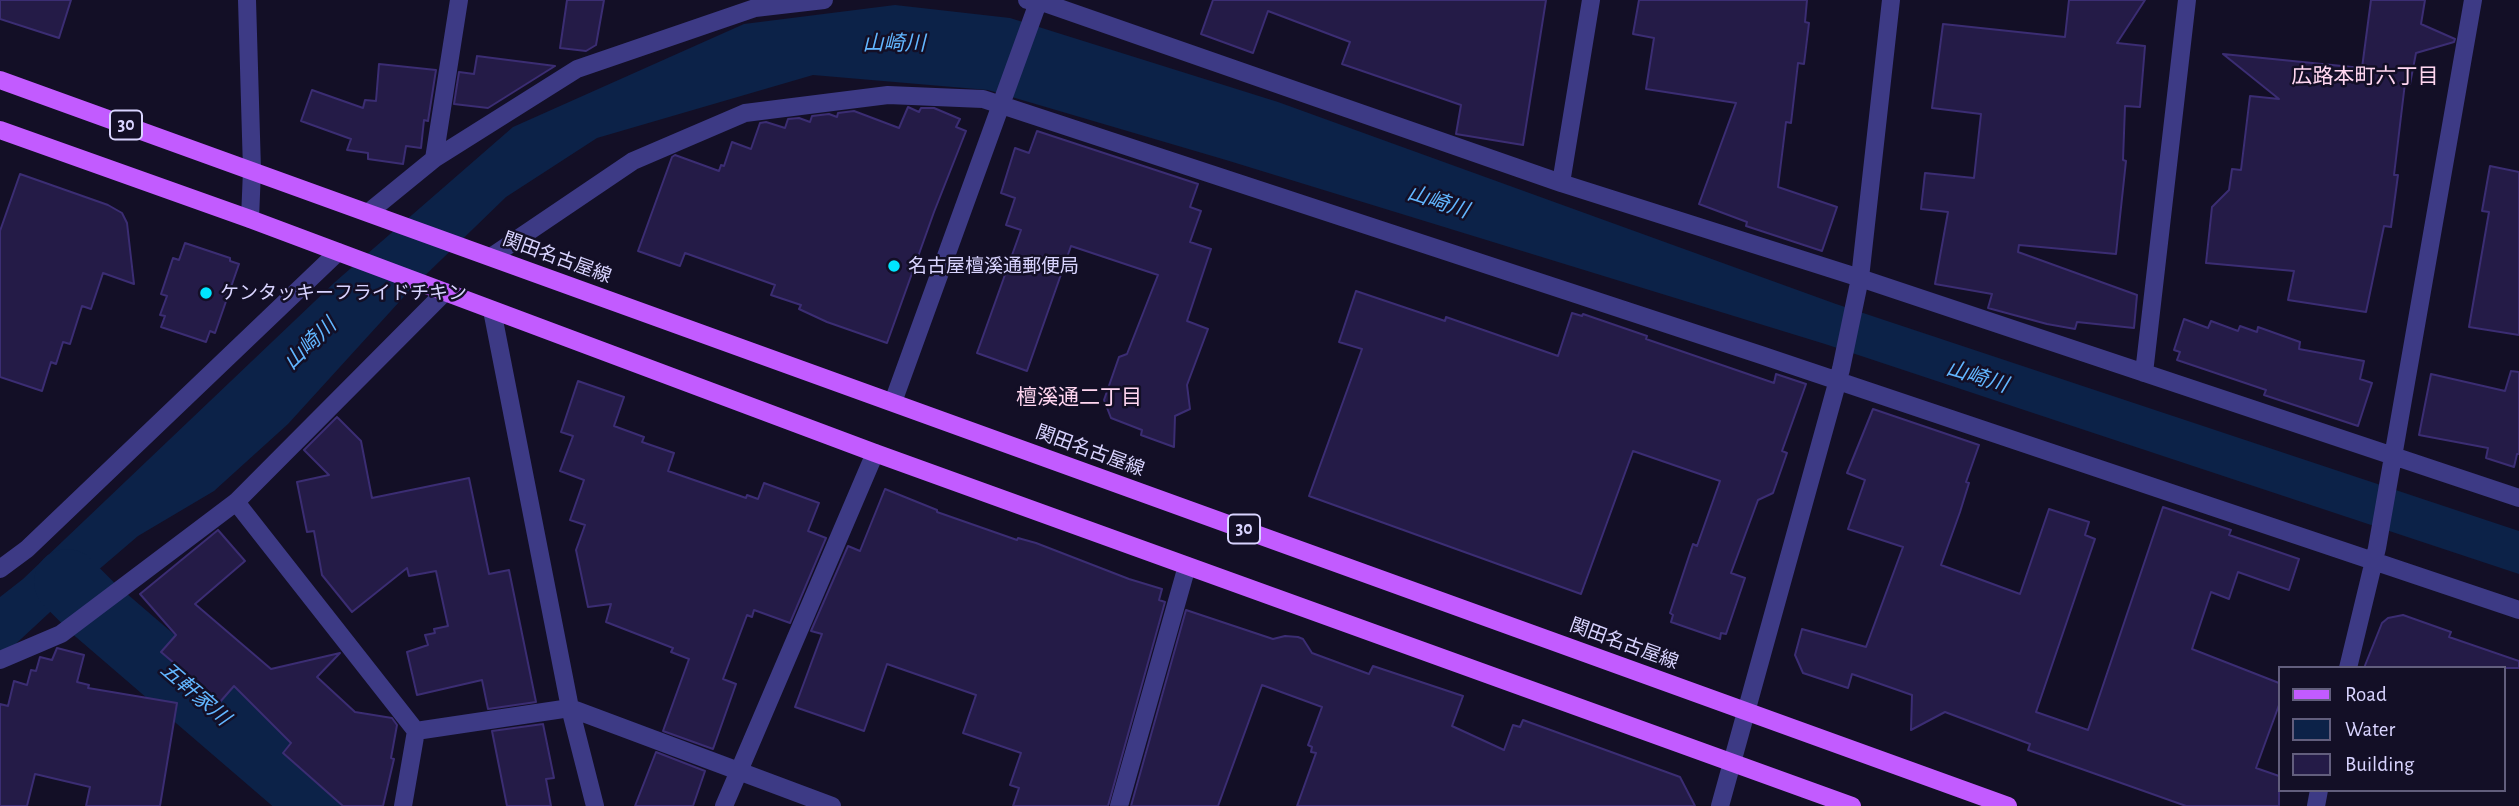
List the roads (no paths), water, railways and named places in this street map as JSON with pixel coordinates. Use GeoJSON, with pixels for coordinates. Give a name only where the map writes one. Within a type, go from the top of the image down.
{"type":"FeatureCollection","features":[{"type":"Feature","properties":{"kind":"main road","name":"関田名古屋線"},"geometry":{"type":"LineString","coordinates":[[0,80],[2008,806]]}},
{"type":"Feature","properties":{"kind":"main road","name":"30"},"geometry":{"type":"LineString","coordinates":[[0,130],[250,219],[874,453],[1852,806]]}},
{"type":"Feature","properties":{"kind":"street"},"geometry":{"type":"LineString","coordinates":[[247,0],[252,170],[250,219]]}},
{"type":"Feature","properties":{"kind":"street"},"geometry":{"type":"LineString","coordinates":[[434,159],[459,0]]}},
{"type":"Feature","properties":{"kind":"street"},"geometry":{"type":"LineString","coordinates":[[369,212],[434,159],[577,69],[755,4],[824,0]]}},
{"type":"Feature","properties":{"kind":"street"},"geometry":{"type":"LineString","coordinates":[[893,402],[1003,102],[1032,19],[1035,0],[1561,183],[1860,278],[2519,498]]}},
{"type":"Feature","properties":{"kind":"street"},"geometry":{"type":"LineString","coordinates":[[1561,183],[1591,0]]}},
{"type":"Feature","properties":{"kind":"street"},"geometry":{"type":"LineString","coordinates":[[1720,806],[1839,375],[1860,278],[1891,0]]}},
{"type":"Feature","properties":{"kind":"street"},"geometry":{"type":"LineString","coordinates":[[2144,373],[2187,0]]}},
{"type":"Feature","properties":{"kind":"street"},"geometry":{"type":"LineString","coordinates":[[2348,666],[2375,555],[2473,0]]}},
{"type":"Feature","properties":{"kind":"street"},"geometry":{"type":"LineString","coordinates":[[486,255],[633,161],[745,113],[888,95],[1003,102],[1839,375],[2375,555],[2519,610]]}},
{"type":"Feature","properties":{"kind":"street"},"geometry":{"type":"LineString","coordinates":[[0,569],[27,549],[338,252]]}},
{"type":"Feature","properties":{"kind":"street"},"geometry":{"type":"LineString","coordinates":[[0,660],[61,634],[236,502],[445,292]]}},
{"type":"Feature","properties":{"kind":"street"},"geometry":{"type":"LineString","coordinates":[[492,310],[570,708],[596,806]]}},
{"type":"Feature","properties":{"kind":"street"},"geometry":{"type":"LineString","coordinates":[[724,806],[874,453]]}},
{"type":"Feature","properties":{"kind":"street"},"geometry":{"type":"LineString","coordinates":[[236,502],[416,731],[403,806]]}},
{"type":"Feature","properties":{"kind":"street"},"geometry":{"type":"LineString","coordinates":[[1119,806],[1188,566]]}},
{"type":"Feature","properties":{"kind":"street"},"geometry":{"type":"LineString","coordinates":[[416,731],[570,708],[832,806]]}},
{"type":"Feature","properties":{"kind":"water","name":"山崎川"},"geometry":{"type":"Polygon","coordinates":[[[895,5],[1010,18],[1278,102],[1836,304],[2519,531],[2519,574],[1825,344],[1226,160],[988,90],[813,75],[597,138],[506,197],[410,290],[288,424],[214,491],[138,536],[7,652],[0,655],[0,597],[23,579],[335,282],[513,127],[744,24],[895,5]]]}},
{"type":"Feature","properties":{"kind":"waterway","name":"五軒家川"},"geometry":{"type":"LineString","coordinates":[[67,582],[94,609],[323,806]]}},
{"type":"Feature","properties":{"kind":"place","name":"名古屋檀溪通郵便局"},"geometry":{"type":"Point","coordinates":[894,266]}},
{"type":"Feature","properties":{"kind":"place","name":"ケンタッキーフライドチキン"},"geometry":{"type":"Point","coordinates":[206,293]}},
{"type":"Feature","properties":{"kind":"district","name":"広路本町六丁目"},"geometry":{"type":"Point","coordinates":[2365,77]}},
{"type":"Feature","properties":{"kind":"district","name":"檀溪通二丁目"},"geometry":{"type":"Point","coordinates":[1079,398]}}]}
